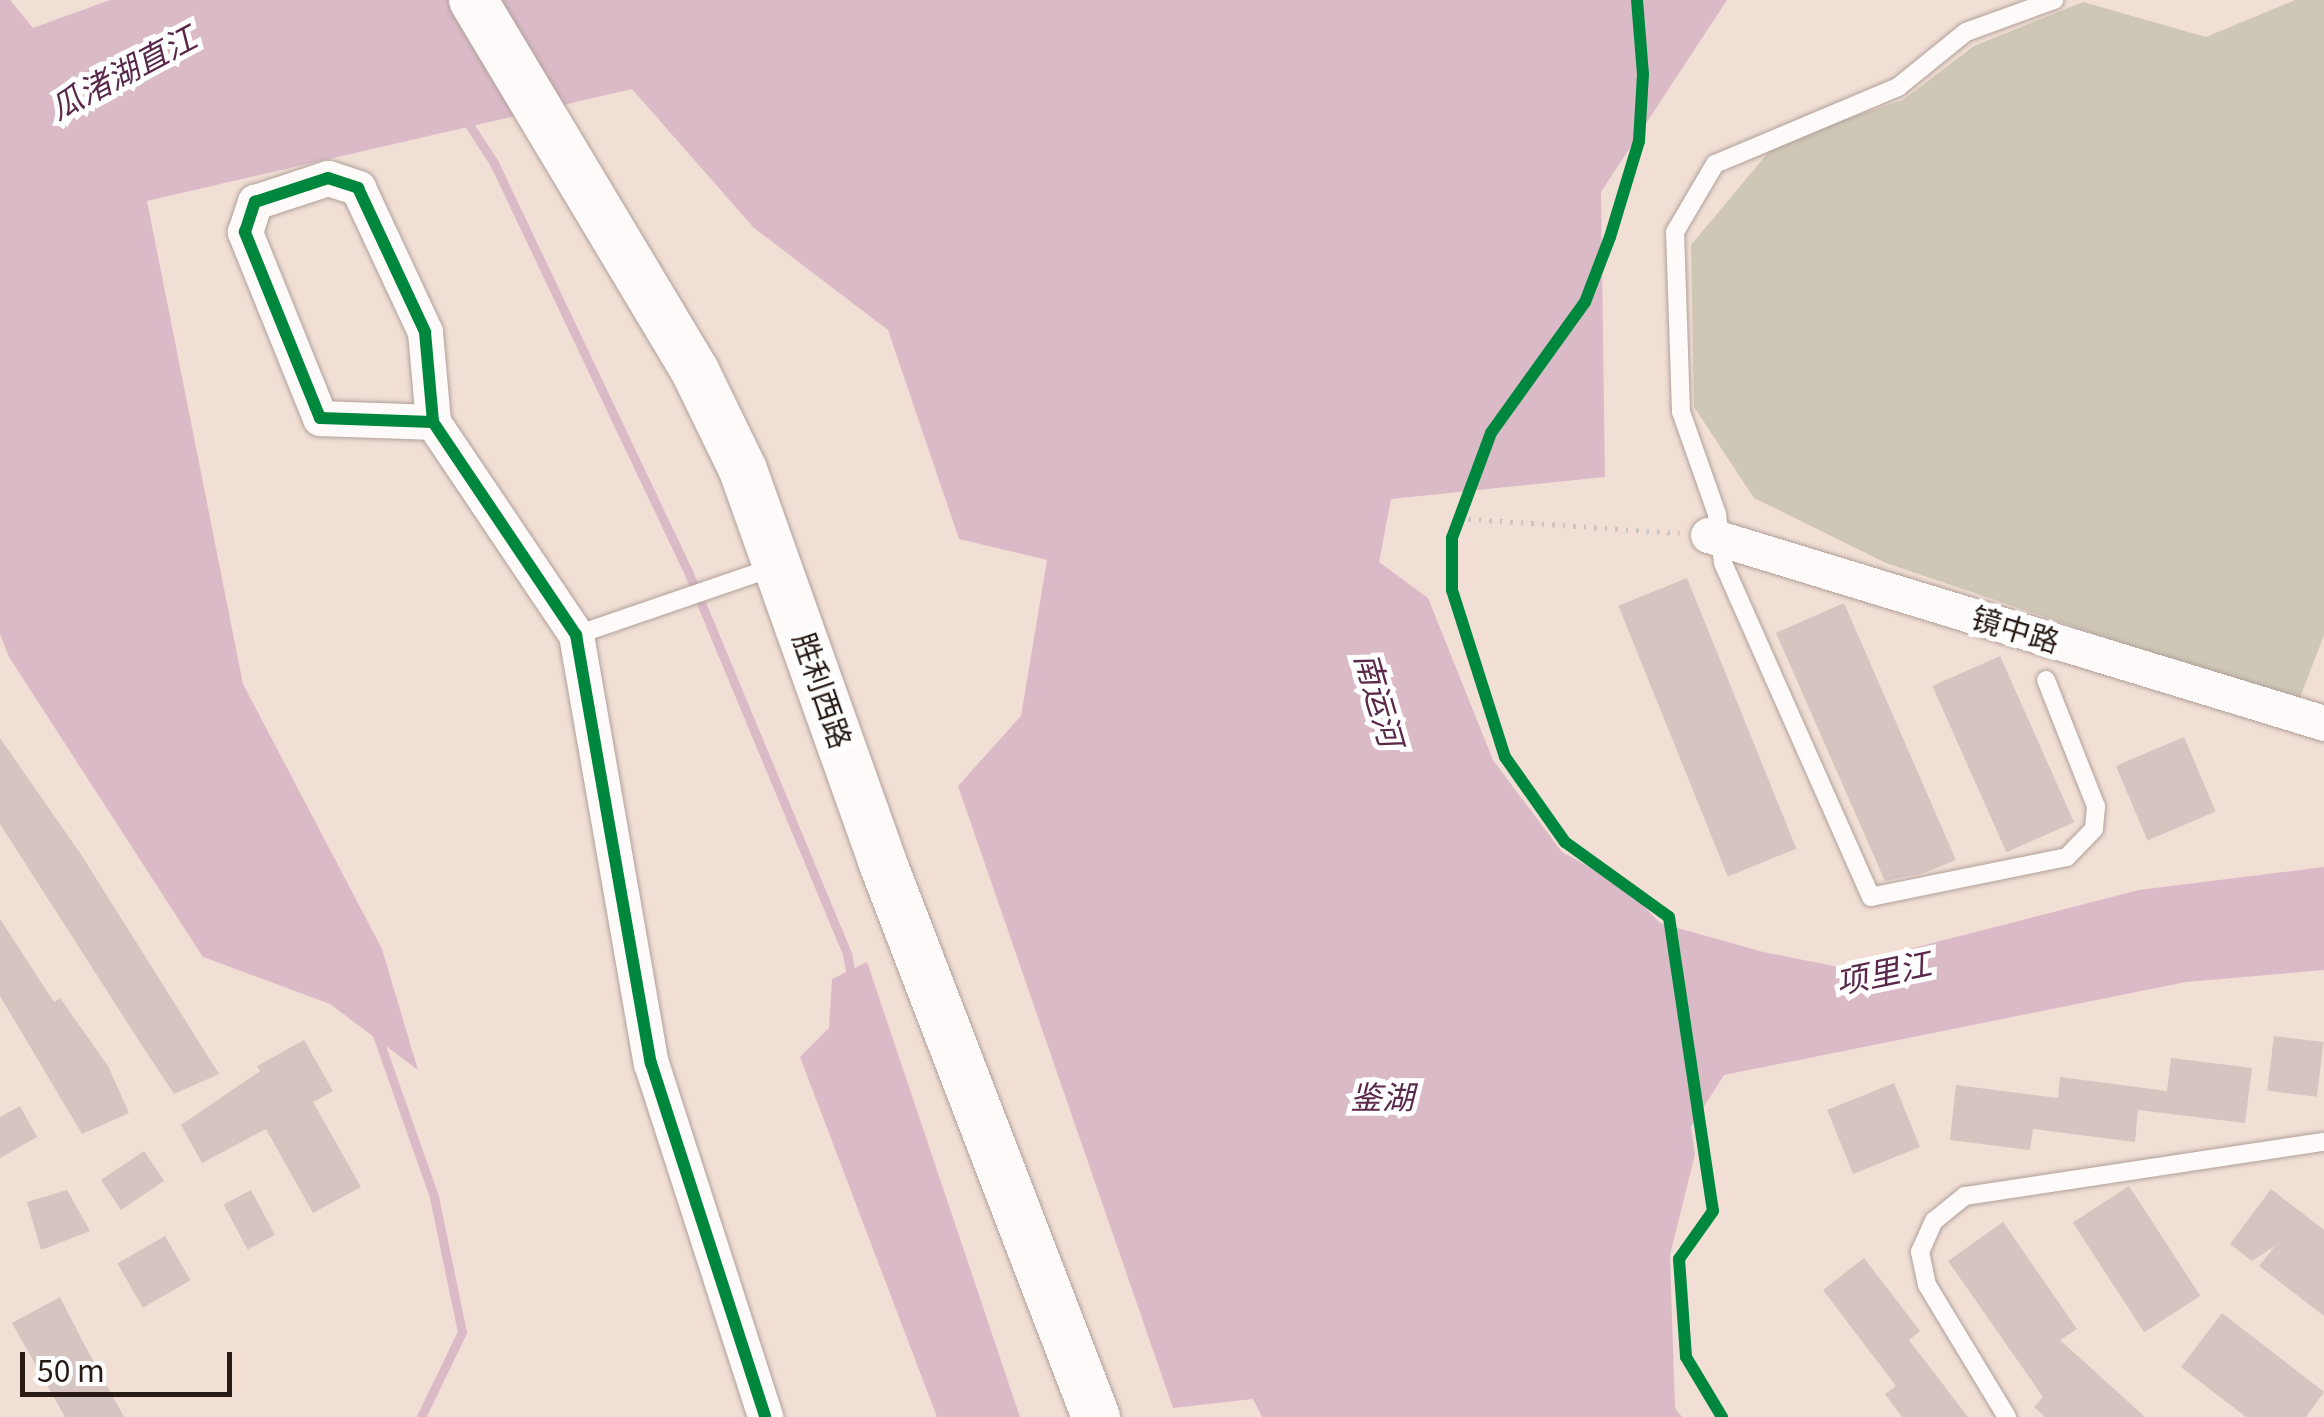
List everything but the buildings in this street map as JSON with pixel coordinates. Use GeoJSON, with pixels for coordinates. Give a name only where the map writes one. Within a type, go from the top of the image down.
{"type":"FeatureCollection","features":[{"type":"Feature","properties":{"kind":"street","name":"胜利西路"},"geometry":{"type":"LineString","coordinates":[[473,0],[580,172],[695,371],[782,564],[882,860],[1096,1417]]}},
{"type":"Feature","properties":{"kind":"street"},"geometry":{"type":"LineString","coordinates":[[433,422],[320,418],[245,232],[255,202],[328,178],[358,188],[425,332],[433,422],[576,635],[650,1063],[766,1417]]}},
{"type":"Feature","properties":{"kind":"street","name":"镜中路"},"geometry":{"type":"LineString","coordinates":[[1714,536],[2324,722]]}},
{"type":"Feature","properties":{"kind":"lane"},"geometry":{"type":"LineString","coordinates":[[2046,680],[2096,806],[2094,829],[2067,857],[1872,897],[1714,536],[1681,412],[1675,232],[1716,164],[1898,88],[1966,32],[2054,0]]}},
{"type":"Feature","properties":{"kind":"lane"},"geometry":{"type":"LineString","coordinates":[[576,635],[782,564]]}},
{"type":"Feature","properties":{"kind":"lane"},"geometry":{"type":"LineString","coordinates":[[2007,1417],[1927,1284],[1920,1252],[1934,1221],[1965,1196],[2324,1142]]}},
{"type":"Feature","properties":{"kind":"path"},"geometry":{"type":"LineString","coordinates":[[1458,518],[1714,536]]}},
{"type":"Feature","properties":{"kind":"shaded area"},"geometry":{"type":"Polygon","coordinates":[[[2295,0],[2324,0],[2324,635],[2298,703],[1886,563],[1754,498],[1694,407],[1691,245],[1777,142],[1903,100],[1974,46],[2083,2],[2206,37],[2295,0]]]}},
{"type":"Feature","properties":{"kind":"water","name":"鉴湖"},"geometry":{"type":"Polygon","coordinates":[[[0,0],[10,0],[33,28],[110,0],[1727,0],[1601,192],[1605,477],[1391,499],[1379,562],[1428,598],[1493,760],[1562,852],[1624,886],[1660,923],[1763,952],[1839,967],[2139,890],[2324,867],[2324,970],[2186,982],[1724,1075],[1691,1127],[1695,1154],[1670,1255],[1675,1408],[1682,1417],[1262,1417],[1253,1399],[1173,1408],[958,786],[1021,716],[1047,560],[959,539],[888,330],[754,228],[632,89],[147,201],[243,684],[382,949],[418,1070],[330,1004],[203,957],[9,657],[0,634],[0,0]]]}},
{"type":"Feature","properties":{"kind":"water"},"geometry":{"type":"Polygon","coordinates":[[[867,962],[1020,1417],[937,1417],[800,1057],[829,1028],[832,979],[867,962]]]}},
{"type":"Feature","properties":{"kind":"waterway"},"geometry":{"type":"LineString","coordinates":[[464,117],[494,163],[689,574],[847,954],[852,982]]}},
{"type":"Feature","properties":{"kind":"waterway"},"geometry":{"type":"LineString","coordinates":[[376,1032],[434,1197],[462,1332],[421,1417]]}},
{"type":"Feature","properties":{"kind":"cycle path"},"geometry":{"type":"LineString","coordinates":[[1637,0],[1643,74],[1639,141],[1610,237],[1585,302],[1491,433],[1452,538],[1452,590],[1505,757],[1565,842],[1669,917],[1713,1211],[1679,1259],[1686,1357],[1722,1417]]}},
{"type":"Feature","properties":{"kind":"cycle path"},"geometry":{"type":"LineString","coordinates":[[433,422],[320,418],[245,232],[255,202],[328,178],[358,188],[425,332],[433,422],[576,635],[651,1063],[765,1417]]}},
{"type":"Feature","properties":{"kind":"water label","name":"瓜渚湖直江"},"geometry":{"type":"Point","coordinates":[122,71]}},
{"type":"Feature","properties":{"kind":"water label","name":"南运河"},"geometry":{"type":"Point","coordinates":[1381,699]}},
{"type":"Feature","properties":{"kind":"water label","name":"项里江"},"geometry":{"type":"Point","coordinates":[1883,971]}}]}
